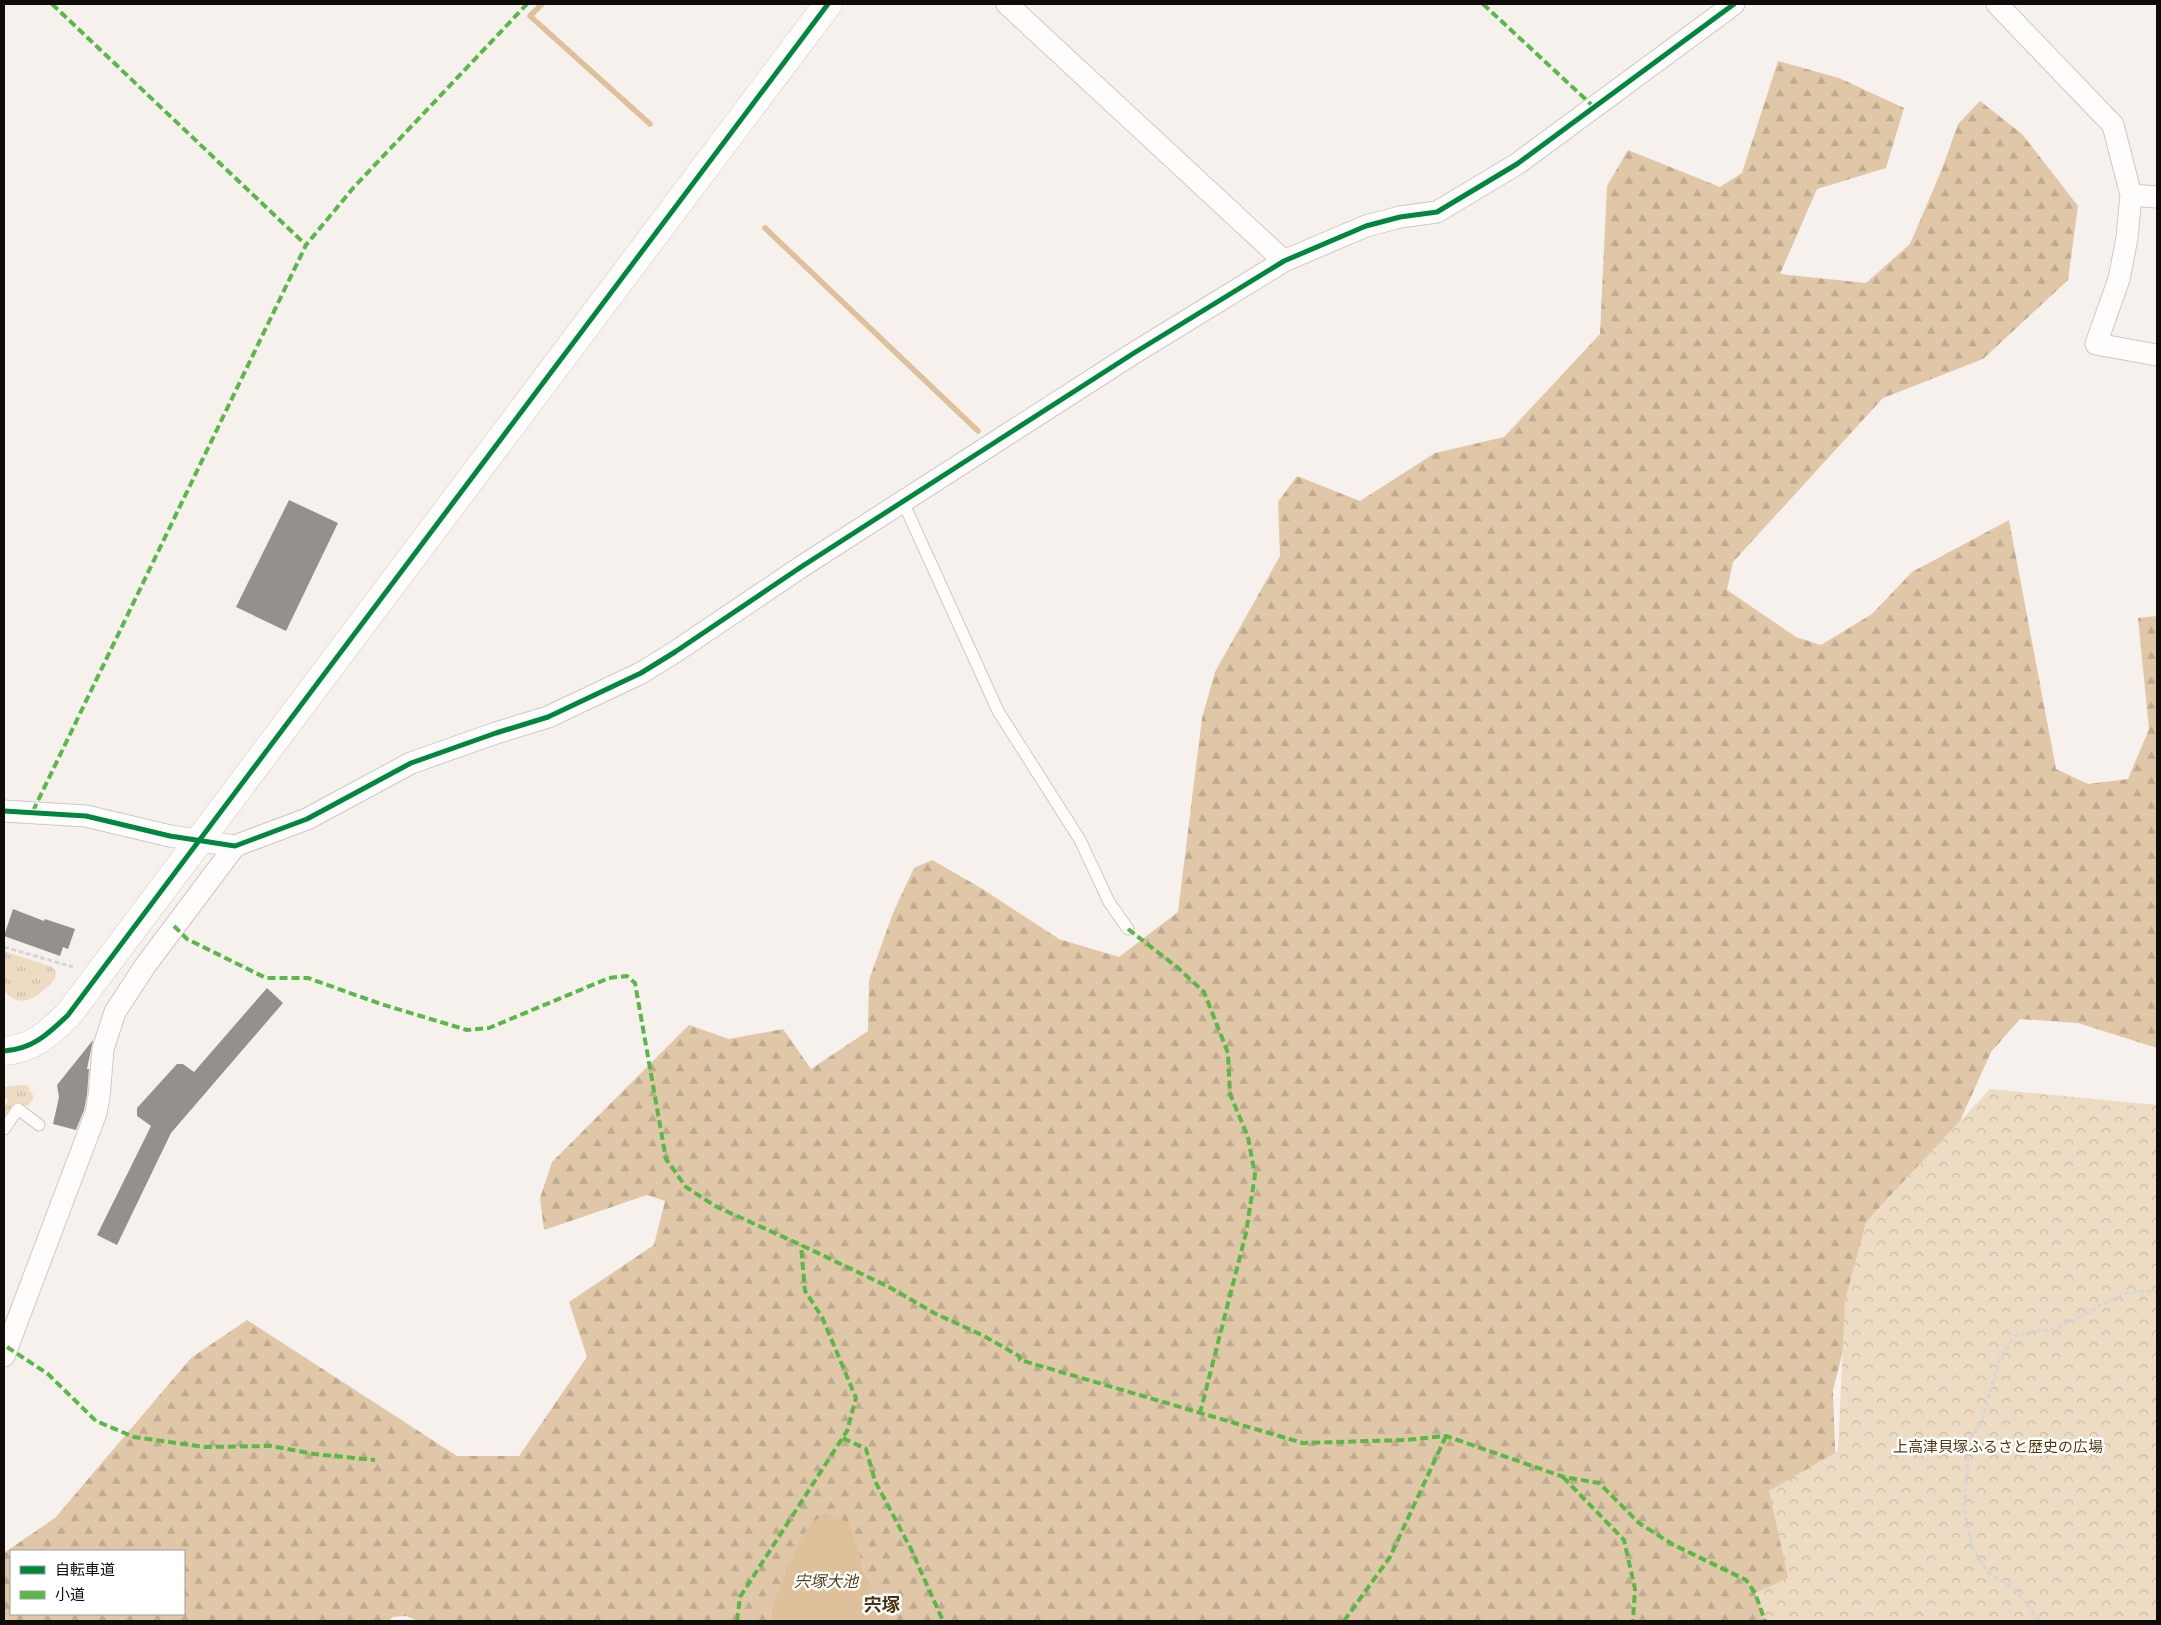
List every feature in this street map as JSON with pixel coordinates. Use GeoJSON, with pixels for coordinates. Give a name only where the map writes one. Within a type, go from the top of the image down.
{"type":"FeatureCollection","features":[{"type":"Feature","properties":{"kind":"street"},"geometry":{"type":"LineString","coordinates":[[4,1051],[23,1049],[48,1034],[68,1015],[828,4]]}},
{"type":"Feature","properties":{"kind":"street"},"geometry":{"type":"LineString","coordinates":[[1007,4],[1284,261]]}},
{"type":"Feature","properties":{"kind":"street"},"geometry":{"type":"LineString","coordinates":[[4,811],[86,816],[198,842],[235,846],[306,819],[411,763],[548,717],[641,673],[1134,353],[1284,261],[1366,226],[1400,217],[1436,212],[1517,164],[1734,4]]}},
{"type":"Feature","properties":{"kind":"street"},"geometry":{"type":"LineString","coordinates":[[1997,4],[2113,125],[2131,195],[2127,238],[2119,279],[2096,344],[2157,355]]}},
{"type":"Feature","properties":{"kind":"street"},"geometry":{"type":"LineString","coordinates":[[2131,195],[2157,197]]}},
{"type":"Feature","properties":{"kind":"street"},"geometry":{"type":"LineString","coordinates":[[4,1356],[96,1112],[103,1048],[115,1012],[145,966],[235,846]]}},
{"type":"Feature","properties":{"kind":"lane"},"geometry":{"type":"LineString","coordinates":[[903,502],[998,711],[1080,840],[1109,902],[1128,930]]}},
{"type":"Feature","properties":{"kind":"lane"},"geometry":{"type":"LineString","coordinates":[[4,1129],[18,1109],[39,1124]]}},
{"type":"Feature","properties":{"kind":"path"},"geometry":{"type":"LineString","coordinates":[[4,947],[73,967]]}},
{"type":"Feature","properties":{"kind":"path"},"geometry":{"type":"LineString","coordinates":[[2039,1621],[2017,1591],[1989,1573],[1972,1548],[1964,1506],[1970,1441],[1983,1417],[2000,1358],[2016,1335],[2062,1326],[2104,1302],[2132,1292],[2157,1292]]}},
{"type":"Feature","properties":{"kind":"green space"},"geometry":{"type":"Polygon","coordinates":[[[1778,61],[1839,78],[1904,108],[1886,168],[1817,189],[1780,274],[1866,283],[1910,244],[1942,169],[1958,124],[1980,101],[2022,134],[2078,206],[2068,280],[1983,359],[1883,398],[1733,562],[1727,590],[1796,637],[1821,645],[1872,614],[1912,572],[2009,520],[2056,769],[2088,784],[2128,779],[2149,729],[2138,618],[2157,616],[2157,1048],[2078,1023],[2020,1019],[1991,1052],[1960,1121],[1880,1207],[1833,1390],[1841,1621],[892,1621],[865,1575],[851,1524],[770,1614],[770,1621],[418,1621],[406,1616],[392,1617],[390,1621],[4,1621],[4,1553],[55,1518],[191,1358],[247,1320],[457,1456],[519,1456],[587,1357],[569,1302],[654,1245],[665,1201],[647,1195],[544,1230],[540,1198],[552,1162],[689,1025],[729,1039],[783,1029],[811,1069],[868,1031],[869,980],[893,913],[914,868],[932,860],[981,888],[1059,939],[1119,957],[1178,912],[1202,718],[1215,672],[1280,556],[1278,502],[1297,476],[1360,501],[1435,453],[1504,437],[1600,334],[1607,186],[1628,150],[1720,187],[1742,173],[1778,61]]]}},
{"type":"Feature","properties":{"kind":"green space"},"geometry":{"type":"Polygon","coordinates":[[[4,951],[52,967],[56,972],[54,979],[41,993],[31,999],[20,1001],[15,999],[4,991],[4,951]]]}},
{"type":"Feature","properties":{"kind":"green space"},"geometry":{"type":"Polygon","coordinates":[[[27,1085],[34,1097],[28,1106],[16,1104],[4,1121],[4,1112],[8,1099],[4,1099],[4,1087],[27,1085]]]}},
{"type":"Feature","properties":{"kind":"green space","name":"上高津貝塚ふるさと歴史の広場"},"geometry":{"type":"Polygon","coordinates":[[[1990,1089],[2157,1105],[2157,1621],[1765,1621],[1755,1593],[1788,1578],[1769,1491],[1838,1451],[1845,1300],[1866,1222],[1990,1089]]]}},
{"type":"Feature","properties":{"kind":"water","name":"宍塚大池"},"geometry":{"type":"Polygon","coordinates":[[[825,1513],[851,1524],[865,1575],[892,1621],[770,1621],[780,1587],[805,1532],[810,1525],[825,1513]]]}},
{"type":"Feature","properties":{"kind":"building"},"geometry":{"type":"Polygon","coordinates":[[[289,500],[338,523],[286,631],[236,607],[289,500]]]}},
{"type":"Feature","properties":{"kind":"building"},"geometry":{"type":"Polygon","coordinates":[[[13,909],[44,921],[45,919],[75,929],[68,949],[63,947],[60,956],[4,936],[13,909]]]}},
{"type":"Feature","properties":{"kind":"building"},"geometry":{"type":"Polygon","coordinates":[[[267,988],[283,1003],[171,1133],[117,1245],[97,1235],[151,1126],[137,1116],[137,1108],[177,1064],[183,1064],[194,1072],[267,988]]]}},
{"type":"Feature","properties":{"kind":"building"},"geometry":{"type":"Polygon","coordinates":[[[93,1040],[87,1069],[89,1069],[87,1095],[84,1110],[76,1130],[53,1124],[59,1097],[57,1085],[93,1040]]]}},
{"type":"Feature","properties":{"kind":"waterway"},"geometry":{"type":"LineString","coordinates":[[542,4],[530,16],[650,124]]}},
{"type":"Feature","properties":{"kind":"waterway"},"geometry":{"type":"LineString","coordinates":[[765,228],[978,431]]}},
{"type":"Feature","properties":{"kind":"marked path"},"geometry":{"type":"LineString","coordinates":[[52,4],[306,245]]}},
{"type":"Feature","properties":{"kind":"marked path"},"geometry":{"type":"LineString","coordinates":[[33,811],[306,245],[354,187],[527,4]]}},
{"type":"Feature","properties":{"kind":"marked path"},"geometry":{"type":"LineString","coordinates":[[1483,4],[1595,108]]}},
{"type":"Feature","properties":{"kind":"marked path"},"geometry":{"type":"LineString","coordinates":[[174,926],[187,939],[266,978],[308,978],[381,1004],[467,1030],[489,1028],[609,978],[627,976],[635,983],[666,1159],[686,1187],[715,1206],[889,1287],[936,1314],[982,1335],[1019,1356],[1020,1360],[1303,1443],[1405,1440],[1446,1436],[1564,1477],[1599,1483],[1639,1523],[1672,1544],[1746,1580],[1755,1593],[1765,1621]]}},
{"type":"Feature","properties":{"kind":"marked path"},"geometry":{"type":"LineString","coordinates":[[1128,929],[1177,967],[1204,992],[1228,1053],[1230,1094],[1248,1137],[1255,1175],[1246,1233],[1200,1413]]}},
{"type":"Feature","properties":{"kind":"marked path"},"geometry":{"type":"LineString","coordinates":[[737,1621],[740,1597],[847,1431],[856,1398],[822,1317],[805,1291],[801,1245]]}},
{"type":"Feature","properties":{"kind":"marked path"},"geometry":{"type":"LineString","coordinates":[[7,1347],[48,1374],[96,1421],[134,1437],[205,1447],[271,1446],[314,1454],[375,1460]]}},
{"type":"Feature","properties":{"kind":"marked path"},"geometry":{"type":"LineString","coordinates":[[1344,1621],[1390,1557],[1446,1436],[1450,1438]]}},
{"type":"Feature","properties":{"kind":"marked path"},"geometry":{"type":"LineString","coordinates":[[843,1438],[866,1449],[875,1481],[911,1549],[943,1621]]}},
{"type":"Feature","properties":{"kind":"marked path"},"geometry":{"type":"LineString","coordinates":[[1563,1477],[1624,1540],[1635,1589],[1633,1621]]}},
{"type":"Feature","properties":{"kind":"cycle path"},"geometry":{"type":"LineString","coordinates":[[4,1051],[32,1044],[47,1034],[68,1015],[828,4]]}},
{"type":"Feature","properties":{"kind":"cycle path"},"geometry":{"type":"LineString","coordinates":[[4,811],[86,816],[170,836],[235,846],[307,819],[411,763],[548,717],[641,673],[675,652],[801,567],[1134,353],[1284,261],[1366,226],[1400,217],[1437,212],[1517,164],[1734,4]]}},
{"type":"Feature","properties":{"kind":"district","name":"宍塚"},"geometry":{"type":"Point","coordinates":[882,1605]}}]}
